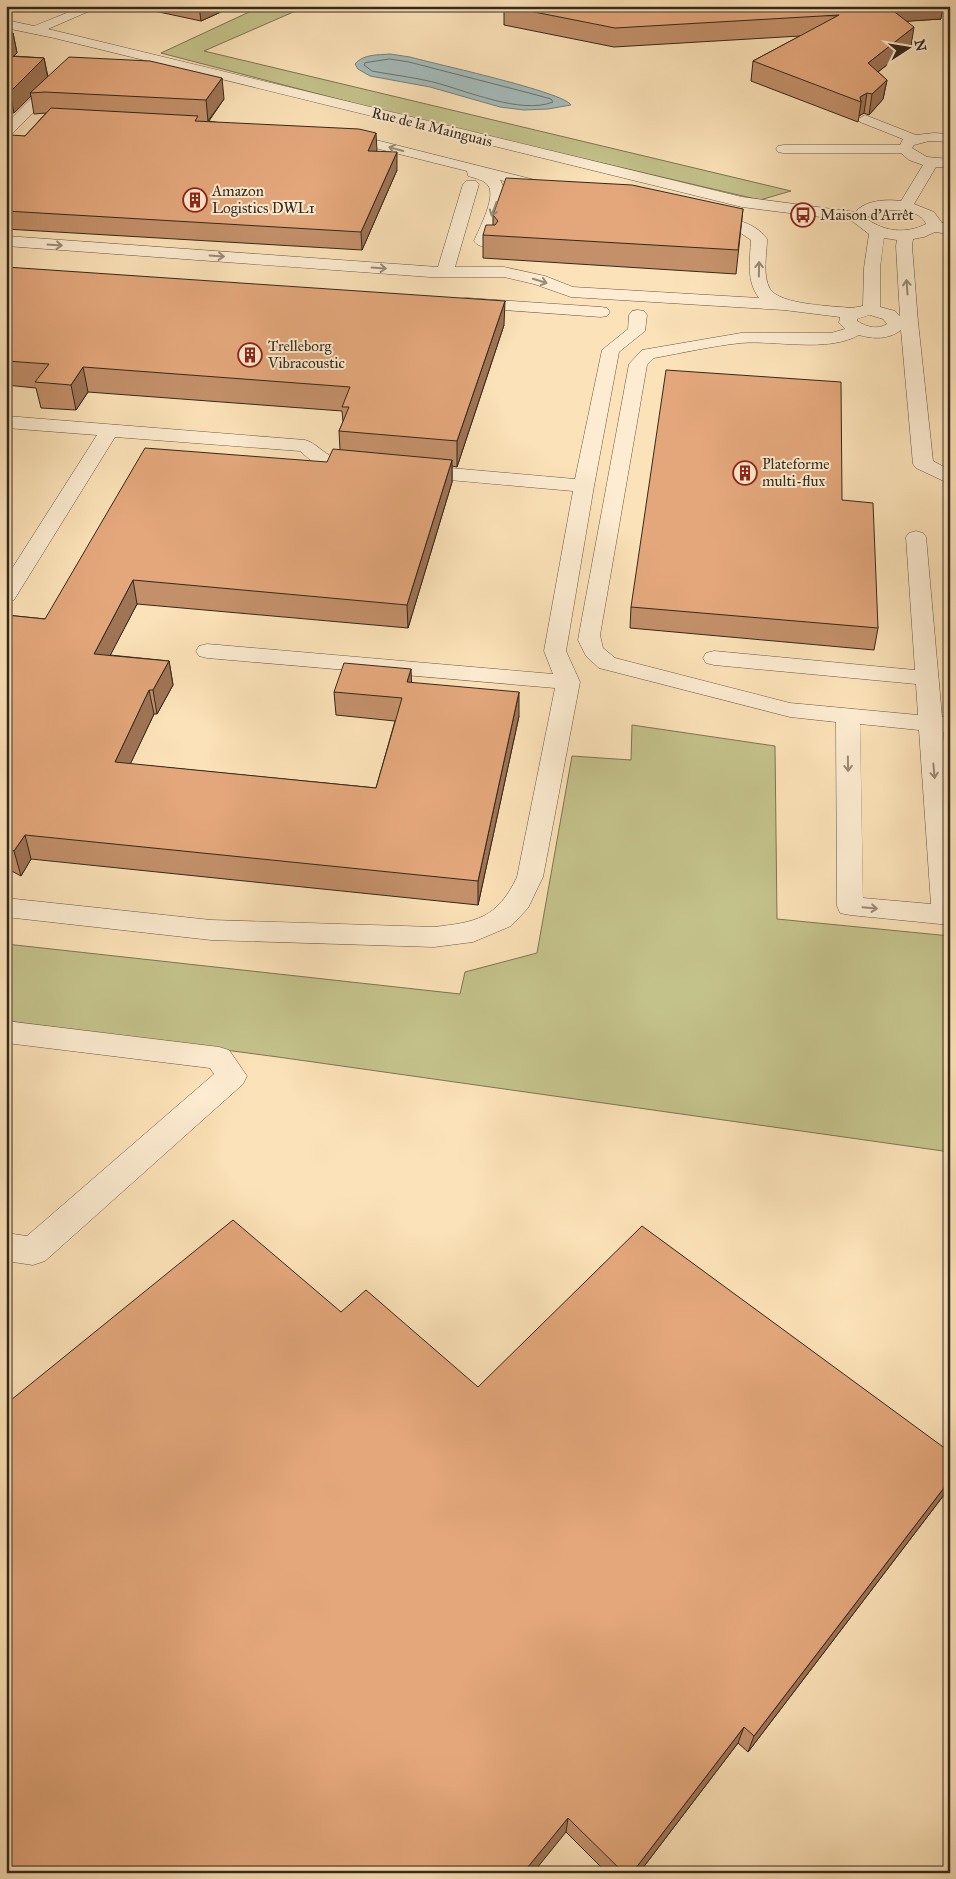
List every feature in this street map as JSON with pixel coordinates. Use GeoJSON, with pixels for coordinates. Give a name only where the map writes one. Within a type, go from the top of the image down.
{"type":"FeatureCollection","features":[{"type":"Feature","properties":{"kind":"street"},"geometry":{"type":"LineString","coordinates":[[35,30],[95,6]]}},
{"type":"Feature","properties":{"kind":"street","name":"Rue de la Mainguais"},"geometry":{"type":"LineString","coordinates":[[6,24],[742,202],[859,217]]}},
{"type":"Feature","properties":{"kind":"street"},"geometry":{"type":"LineString","coordinates":[[110,60],[133,54]]}},
{"type":"Feature","properties":{"kind":"street"},"geometry":{"type":"LineString","coordinates":[[6,132],[56,81],[72,70]]}},
{"type":"Feature","properties":{"kind":"street"},"geometry":{"type":"LineString","coordinates":[[865,119],[910,144],[914,156],[932,162],[950,163]]}},
{"type":"Feature","properties":{"kind":"street"},"geometry":{"type":"LineString","coordinates":[[326,133],[535,185],[559,194],[524,196]]}},
{"type":"Feature","properties":{"kind":"street"},"geometry":{"type":"LineString","coordinates":[[783,149],[910,144],[932,137],[950,138]]}},
{"type":"Feature","properties":{"kind":"street"},"geometry":{"type":"LineString","coordinates":[[382,161],[440,166],[471,172],[495,183],[498,188],[498,198],[482,241],[488,243]]}},
{"type":"Feature","properties":{"kind":"street"},"geometry":{"type":"LineString","coordinates":[[905,207],[932,162]]}},
{"type":"Feature","properties":{"kind":"street"},"geometry":{"type":"LineString","coordinates":[[445,272],[471,184]]}},
{"type":"Feature","properties":{"kind":"street"},"geometry":{"type":"LineString","coordinates":[[933,227],[934,222],[925,213],[905,207],[874,207],[861,213],[859,217],[864,226],[878,232],[906,236],[927,231],[933,227],[950,229]]}},
{"type":"Feature","properties":{"kind":"street"},"geometry":{"type":"LineString","coordinates":[[694,216],[748,228],[754,233],[759,239],[759,280],[761,288],[768,298],[784,305]]}},
{"type":"Feature","properties":{"kind":"street"},"geometry":{"type":"LineString","coordinates":[[871,310],[872,268],[878,232]]}},
{"type":"Feature","properties":{"kind":"street"},"geometry":{"type":"LineString","coordinates":[[906,236],[904,246],[902,324],[923,464],[950,478]]}},
{"type":"Feature","properties":{"kind":"street"},"geometry":{"type":"LineString","coordinates":[[6,242],[445,272],[504,272],[538,280],[571,292],[784,305],[852,320],[880,332],[888,331],[902,324]]}},
{"type":"Feature","properties":{"kind":"street"},"geometry":{"type":"LineString","coordinates":[[450,302],[657,316]]}},
{"type":"Feature","properties":{"kind":"street"},"geometry":{"type":"LineString","coordinates":[[741,322],[807,325],[852,320],[871,310],[889,315],[896,322],[902,324]]}},
{"type":"Feature","properties":{"kind":"street"},"geometry":{"type":"LineString","coordinates":[[6,907],[211,930],[434,938],[473,932],[501,919],[519,901],[530,877],[568,682],[555,651],[584,486],[612,350],[636,331],[638,315]]}},
{"type":"Feature","properties":{"kind":"street"},"geometry":{"type":"LineString","coordinates":[[852,320],[846,335],[832,338],[741,338],[648,354],[638,364],[589,635],[590,647],[594,654],[607,663],[790,710],[940,724]]}},
{"type":"Feature","properties":{"kind":"street"},"geometry":{"type":"LineString","coordinates":[[6,422],[305,446],[328,464],[378,468]]}},
{"type":"Feature","properties":{"kind":"street"},"geometry":{"type":"LineString","coordinates":[[6,595],[110,430]]}},
{"type":"Feature","properties":{"kind":"street"},"geometry":{"type":"LineString","coordinates":[[397,470],[584,486]]}},
{"type":"Feature","properties":{"kind":"street"},"geometry":{"type":"LineString","coordinates":[[848,715],[850,906],[947,915],[940,724],[926,678],[916,537]]}},
{"type":"Feature","properties":{"kind":"street"},"geometry":{"type":"LineString","coordinates":[[207,651],[568,682]]}},
{"type":"Feature","properties":{"kind":"street"},"geometry":{"type":"LineString","coordinates":[[714,658],[926,678]]}},
{"type":"Feature","properties":{"kind":"street"},"geometry":{"type":"LineString","coordinates":[[6,1032],[218,1058],[232,1076],[20,1249]]}},
{"type":"Feature","properties":{"kind":"shaded area"},"geometry":{"type":"Polygon","coordinates":[[[262,6],[307,6],[204,51],[791,191],[760,200],[422,121],[161,53],[262,6]]]}},
{"type":"Feature","properties":{"kind":"shaded area"},"geometry":{"type":"Polygon","coordinates":[[[632,725],[775,746],[777,919],[950,936],[950,1152],[278,1057],[6,1021],[6,944],[460,994],[465,972],[537,953],[572,756],[631,760],[632,725]]]}},
{"type":"Feature","properties":{"kind":"water"},"geometry":{"type":"Polygon","coordinates":[[[390,54],[410,57],[524,86],[563,99],[571,105],[548,109],[524,110],[500,107],[430,87],[370,76],[358,69],[355,64],[362,58],[390,54]]]}},
{"type":"Feature","properties":{"kind":"building"},"geometry":{"type":"Polygon","coordinates":[[[504,6],[887,6],[914,27],[868,63],[887,80],[872,94],[867,93],[860,97],[861,102],[753,61],[839,15],[615,28],[504,6]]]}},
{"type":"Feature","properties":{"kind":"building"},"geometry":{"type":"Polygon","coordinates":[[[6,32],[13,33],[6,39],[6,32]]]}},
{"type":"Feature","properties":{"kind":"building"},"geometry":{"type":"Polygon","coordinates":[[[6,56],[44,58],[10,92],[6,92],[6,56]]]}},
{"type":"Feature","properties":{"kind":"building"},"geometry":{"type":"Polygon","coordinates":[[[69,57],[150,61],[222,78],[206,100],[45,92],[30,93],[69,57]]]}},
{"type":"Feature","properties":{"kind":"building","name":"Amazon Logistics DWL1"},"geometry":{"type":"Polygon","coordinates":[[[51,108],[198,116],[195,121],[359,129],[376,133],[368,151],[397,152],[361,232],[6,211],[6,141],[11,135],[25,136],[51,108]]]}},
{"type":"Feature","properties":{"kind":"building"},"geometry":{"type":"Polygon","coordinates":[[[506,178],[632,185],[743,209],[738,250],[483,235],[486,225],[495,225],[498,221],[493,215],[506,178]]]}},
{"type":"Feature","properties":{"kind":"building","name":"Trelleborg Vibracoustic"},"geometry":{"type":"Polygon","coordinates":[[[6,267],[505,301],[457,441],[339,431],[349,407],[342,407],[350,387],[83,367],[71,385],[35,382],[49,364],[6,361],[6,267]]]}},
{"type":"Feature","properties":{"kind":"building","name":"Plateforme multi-flux"},"geometry":{"type":"Polygon","coordinates":[[[666,370],[841,382],[842,500],[873,503],[878,628],[631,607],[666,370]]]}},
{"type":"Feature","properties":{"kind":"building"},"geometry":{"type":"Polygon","coordinates":[[[145,448],[327,462],[333,449],[452,460],[407,605],[133,580],[94,654],[169,661],[153,690],[149,690],[115,762],[376,788],[402,698],[334,692],[344,663],[411,669],[407,682],[519,692],[478,881],[25,835],[14,851],[6,847],[6,615],[45,619],[145,448]]]}},
{"type":"Feature","properties":{"kind":"building"},"geometry":{"type":"Polygon","coordinates":[[[233,1220],[341,1312],[366,1290],[478,1387],[642,1226],[950,1452],[950,1480],[754,1736],[744,1727],[632,1873],[624,1873],[568,1818],[523,1873],[6,1873],[6,1404],[233,1220]]]}},
{"type":"Feature","properties":{"kind":"place","name":"Amazon Logistics DWL1"},"geometry":{"type":"Point","coordinates":[195,200]}},
{"type":"Feature","properties":{"kind":"place","name":"Maison d'Arrêt"},"geometry":{"type":"Point","coordinates":[803,215]}},
{"type":"Feature","properties":{"kind":"place","name":"Trelleborg Vibracoustic"},"geometry":{"type":"Point","coordinates":[250,355]}},
{"type":"Feature","properties":{"kind":"place","name":"Plateforme multi-flux"},"geometry":{"type":"Point","coordinates":[745,473]}}]}
